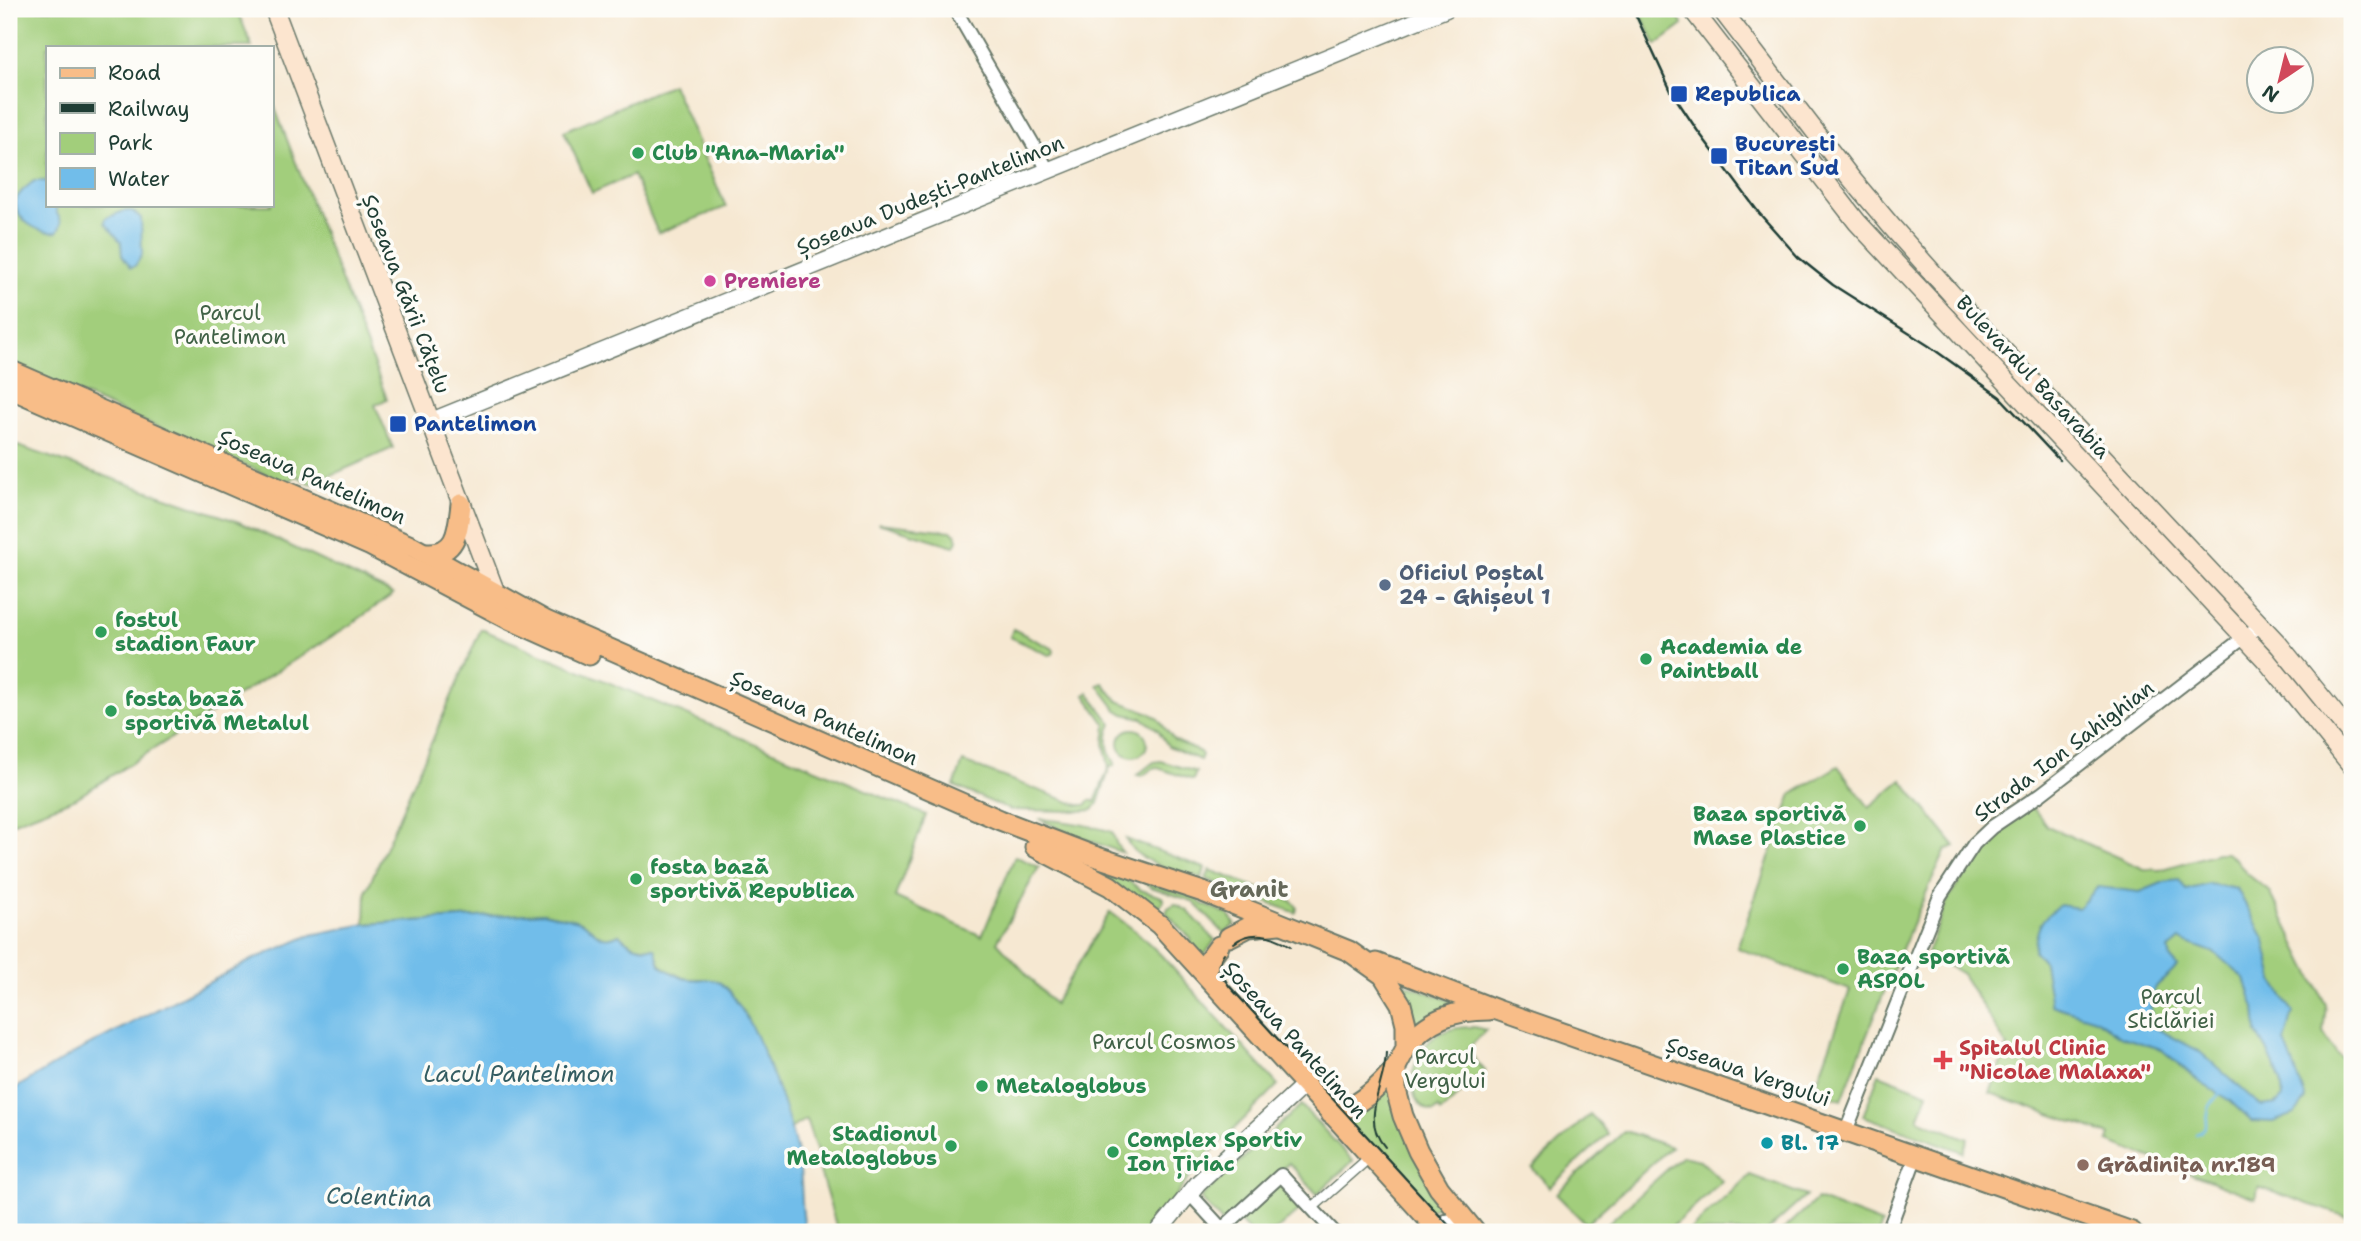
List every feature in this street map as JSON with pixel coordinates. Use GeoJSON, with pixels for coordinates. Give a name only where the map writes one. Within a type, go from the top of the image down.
{"type":"FeatureCollection","features":[{"type":"Feature","properties":{"kind":"main road","name":"Șoseaua Gării Cățelu"},"geometry":{"type":"LineString","coordinates":[[274,9],[429,422],[496,594],[509,619]]}},
{"type":"Feature","properties":{"kind":"main road","name":"Bulevardul Basarabia"},"geometry":{"type":"LineString","coordinates":[[1692,9],[1857,222],[2245,638],[2352,766]]}},
{"type":"Feature","properties":{"kind":"main road","name":"Bulevardul Basarabia"},"geometry":{"type":"LineString","coordinates":[[1721,9],[1850,177],[1892,227],[1972,317],[2260,625],[2352,735]]}},
{"type":"Feature","properties":{"kind":"main road","name":"Șoseaua Pantelimon"},"geometry":{"type":"LineString","coordinates":[[9,370],[427,553],[533,616],[1000,820],[1072,848],[1203,892],[1349,951],[1371,965],[1391,985],[1405,1014],[1406,1048]]}},
{"type":"Feature","properties":{"kind":"main road","name":"Șoseaua Pantelimon"},"geometry":{"type":"LineString","coordinates":[[9,388],[371,546],[550,638],[1055,856],[1092,875],[1160,925],[1370,1157],[1432,1230]]}},
{"type":"Feature","properties":{"kind":"main road"},"geometry":{"type":"LineString","coordinates":[[427,553],[442,553],[450,547],[455,538],[461,504]]}},
{"type":"Feature","properties":{"kind":"main road"},"geometry":{"type":"LineString","coordinates":[[476,601],[496,594]]}},
{"type":"Feature","properties":{"kind":"main road"},"geometry":{"type":"LineString","coordinates":[[1207,975],[1208,961],[1224,942],[1249,927],[1287,924]]}},
{"type":"Feature","properties":{"kind":"main road","name":"Șoseaua Vergului"},"geometry":{"type":"LineString","coordinates":[[1349,951],[1497,1010],[2132,1232]]}},
{"type":"Feature","properties":{"kind":"main road"},"geometry":{"type":"LineString","coordinates":[[1331,1114],[1347,1109],[1370,1095],[1396,1067],[1419,1032],[1437,1018],[1462,1011],[1497,1010]]}},
{"type":"Feature","properties":{"kind":"main road","name":"Șoseaua Pantelimon"},"geometry":{"type":"LineString","coordinates":[[1396,1067],[1396,1090],[1411,1136],[1439,1188],[1470,1226]]}},
{"type":"Feature","properties":{"kind":"street"},"geometry":{"type":"LineString","coordinates":[[955,9],[1048,170]]}},
{"type":"Feature","properties":{"kind":"street","name":"Șoseaua Dudești-Pantelimon"},"geometry":{"type":"LineString","coordinates":[[429,422],[1446,9]]}},
{"type":"Feature","properties":{"kind":"street","name":"Strada Ion Sahighian"},"geometry":{"type":"LineString","coordinates":[[1846,1131],[1940,896],[1974,844],[1992,827],[2041,794],[2260,625]]}},
{"type":"Feature","properties":{"kind":"street"},"geometry":{"type":"LineString","coordinates":[[1158,1232],[1189,1193],[1304,1085]]}},
{"type":"Feature","properties":{"kind":"street"},"geometry":{"type":"LineString","coordinates":[[1888,1232],[1916,1156]]}},
{"type":"Feature","properties":{"kind":"street"},"geometry":{"type":"LineString","coordinates":[[1312,1208],[1370,1157]]}},
{"type":"Feature","properties":{"kind":"street"},"geometry":{"type":"LineString","coordinates":[[1189,1193],[1222,1229],[1282,1175],[1334,1232]]}},
{"type":"Feature","properties":{"kind":"street","name":"Șoseaua Pantelimon"},"geometry":{"type":"LineString","coordinates":[[1432,1230],[1451,1220],[1470,1226]]}},
{"type":"Feature","properties":{"kind":"green space","name":"Parcul Pantelimon"},"geometry":{"type":"Polygon","coordinates":[[[9,9],[237,9],[252,46],[46,46],[46,206],[273,206],[273,103],[387,399],[375,405],[393,448],[311,484],[297,476],[286,483],[9,363],[9,9]]]}},
{"type":"Feature","properties":{"kind":"green space"},"geometry":{"type":"Polygon","coordinates":[[[1638,9],[1672,9],[1683,25],[1656,45],[1638,9]]]}},
{"type":"Feature","properties":{"kind":"green space","name":"Club \"Ana-Maria\""},"geometry":{"type":"Polygon","coordinates":[[[672,84],[726,207],[658,233],[633,175],[592,193],[564,131],[672,84]]]}},
{"type":"Feature","properties":{"kind":"green space","name":"fosta bază sportivă Metalul"},"geometry":{"type":"Polygon","coordinates":[[[9,443],[239,522],[393,594],[353,623],[76,798],[9,824],[9,443]]]}},
{"type":"Feature","properties":{"kind":"green space"},"geometry":{"type":"Polygon","coordinates":[[[878,523],[951,531],[956,534],[958,540],[954,546],[878,523]]]}},
{"type":"Feature","properties":{"kind":"green space","name":"fosta bază sportivă Republica"},"geometry":{"type":"Polygon","coordinates":[[[481,629],[926,815],[895,897],[982,936],[1015,856],[1039,867],[997,942],[1054,1004],[1110,912],[1161,955],[1278,1085],[1199,1164],[1150,1232],[838,1232],[806,1119],[790,1129],[766,1059],[743,1011],[706,979],[685,979],[669,971],[660,964],[654,948],[635,945],[619,934],[610,939],[600,936],[581,922],[543,913],[365,924],[366,892],[481,629]]]}},
{"type":"Feature","properties":{"kind":"green space"},"geometry":{"type":"Polygon","coordinates":[[[1013,629],[1052,648],[1053,654],[1049,655],[1010,637],[1013,629]]]}},
{"type":"Feature","properties":{"kind":"green space"},"geometry":{"type":"Polygon","coordinates":[[[1103,683],[1118,701],[1150,713],[1174,740],[1200,752],[1200,760],[1168,746],[1158,730],[1142,718],[1124,714],[1116,709],[1098,685],[1103,683]]]}},
{"type":"Feature","properties":{"kind":"green space"},"geometry":{"type":"Polygon","coordinates":[[[1088,692],[1112,724],[1108,744],[1115,763],[1110,767],[1093,810],[1010,810],[954,786],[963,762],[1078,805],[1086,805],[1090,800],[1095,802],[1109,767],[1104,743],[1106,725],[1085,695],[1088,692]]]}},
{"type":"Feature","properties":{"kind":"green space"},"geometry":{"type":"Polygon","coordinates":[[[1133,729],[1143,733],[1147,743],[1143,753],[1133,757],[1123,753],[1119,743],[1123,733],[1133,729]]]}},
{"type":"Feature","properties":{"kind":"green space"},"geometry":{"type":"Polygon","coordinates":[[[1161,761],[1196,772],[1193,780],[1155,767],[1142,776],[1137,775],[1154,762],[1161,761]]]}},
{"type":"Feature","properties":{"kind":"green space"},"geometry":{"type":"Polygon","coordinates":[[[1838,766],[1869,807],[1902,780],[1955,846],[1946,850],[1918,912],[1842,1100],[1814,1090],[1850,990],[1737,948],[1792,794],[1838,766]]]}},
{"type":"Feature","properties":{"kind":"green space","name":"Parcul Sticlăriei"},"geometry":{"type":"Polygon","coordinates":[[[2031,805],[2047,826],[2144,869],[2160,870],[2217,853],[2226,853],[2236,859],[2246,873],[2270,892],[2326,1005],[2323,1032],[2337,1054],[2352,1067],[2352,1203],[2347,1217],[2259,1187],[2255,1198],[2108,1142],[2110,1135],[1990,1093],[2007,1046],[1962,974],[1927,953],[1948,899],[1972,864],[1994,835],[2031,805]]]}},
{"type":"Feature","properties":{"kind":"green space"},"geometry":{"type":"Polygon","coordinates":[[[1039,819],[1076,823],[1112,832],[1123,853],[1066,832],[1039,819]]]}},
{"type":"Feature","properties":{"kind":"green space"},"geometry":{"type":"Polygon","coordinates":[[[1126,839],[1205,868],[1202,878],[1149,861],[1131,848],[1126,839]]]}},
{"type":"Feature","properties":{"kind":"green space"},"geometry":{"type":"Polygon","coordinates":[[[1079,861],[1125,878],[1141,890],[1162,897],[1164,901],[1156,912],[1079,861]]]}},
{"type":"Feature","properties":{"kind":"green space"},"geometry":{"type":"Polygon","coordinates":[[[1210,870],[1292,901],[1297,907],[1296,913],[1206,879],[1210,870]]]}},
{"type":"Feature","properties":{"kind":"green space"},"geometry":{"type":"Polygon","coordinates":[[[1143,881],[1195,897],[1202,904],[1228,914],[1235,924],[1225,934],[1192,901],[1151,887],[1143,881]]]}},
{"type":"Feature","properties":{"kind":"green space"},"geometry":{"type":"Polygon","coordinates":[[[1175,904],[1188,911],[1215,940],[1202,959],[1192,949],[1191,939],[1166,913],[1168,908],[1175,904]]]}},
{"type":"Feature","properties":{"kind":"green space"},"geometry":{"type":"Polygon","coordinates":[[[1398,981],[1459,1004],[1413,1028],[1398,981]]]}},
{"type":"Feature","properties":{"kind":"green space","name":"Parcul Vergului"},"geometry":{"type":"Polygon","coordinates":[[[1474,1027],[1486,1030],[1467,1050],[1485,1071],[1441,1112],[1438,1108],[1434,1112],[1423,1107],[1412,1088],[1412,1076],[1420,1053],[1440,1033],[1454,1028],[1474,1027]]]}},
{"type":"Feature","properties":{"kind":"green space"},"geometry":{"type":"Polygon","coordinates":[[[1879,1074],[1928,1093],[1918,1119],[1968,1139],[1963,1152],[1863,1116],[1879,1074]]]}},
{"type":"Feature","properties":{"kind":"green space"},"geometry":{"type":"Polygon","coordinates":[[[1391,1085],[1443,1204],[1429,1210],[1340,1120],[1364,1110],[1391,1085]]]}},
{"type":"Feature","properties":{"kind":"green space"},"geometry":{"type":"Polygon","coordinates":[[[1301,1105],[1353,1161],[1317,1194],[1289,1163],[1223,1223],[1200,1198],[1301,1105]]]}},
{"type":"Feature","properties":{"kind":"green space"},"geometry":{"type":"Polygon","coordinates":[[[1590,1114],[1608,1134],[1550,1187],[1532,1168],[1590,1114]]]}},
{"type":"Feature","properties":{"kind":"green space"},"geometry":{"type":"Polygon","coordinates":[[[1625,1131],[1671,1147],[1586,1224],[1556,1194],[1625,1131]]]}},
{"type":"Feature","properties":{"kind":"green space"},"geometry":{"type":"Polygon","coordinates":[[[1682,1156],[1700,1160],[1722,1181],[1666,1232],[1598,1232],[1682,1156]]]}},
{"type":"Feature","properties":{"kind":"green space"},"geometry":{"type":"Polygon","coordinates":[[[1750,1175],[1806,1196],[1766,1232],[1688,1232],[1750,1175]]]}},
{"type":"Feature","properties":{"kind":"green space"},"geometry":{"type":"Polygon","coordinates":[[[1282,1182],[1304,1206],[1274,1232],[1250,1232],[1239,1220],[1282,1182]]]}},
{"type":"Feature","properties":{"kind":"green space"},"geometry":{"type":"Polygon","coordinates":[[[1817,1199],[1882,1224],[1879,1232],[1781,1232],[1817,1199]]]}},
{"type":"Feature","properties":{"kind":"water"},"geometry":{"type":"Polygon","coordinates":[[[34,181],[46,181],[46,206],[56,206],[61,221],[57,232],[37,229],[20,215],[16,202],[23,190],[34,181]]]}},
{"type":"Feature","properties":{"kind":"water"},"geometry":{"type":"Polygon","coordinates":[[[132,211],[141,218],[142,255],[135,266],[131,267],[122,255],[121,242],[105,223],[106,218],[132,211]]]}},
{"type":"Feature","properties":{"kind":"water"},"geometry":{"type":"Polygon","coordinates":[[[2179,880],[2186,890],[2209,884],[2237,889],[2265,940],[2274,981],[2293,1012],[2285,1042],[2306,1099],[2295,1114],[2273,1122],[2251,1121],[2230,1101],[2201,1083],[2161,1049],[2122,1037],[2095,1019],[2051,1005],[2044,963],[2034,951],[2038,929],[2048,914],[2060,905],[2078,908],[2098,887],[2140,892],[2164,882],[2179,880]],[[2180,940],[2169,950],[2171,959],[2177,966],[2153,992],[2151,1007],[2154,1027],[2199,1051],[2261,1106],[2276,1104],[2283,1097],[2281,1081],[2257,1033],[2255,1008],[2245,979],[2215,953],[2180,940]]]}},
{"type":"Feature","properties":{"kind":"water","name":"Lacul Pantelimon"},"geometry":{"type":"Polygon","coordinates":[[[543,913],[578,921],[601,936],[612,937],[619,934],[635,945],[655,948],[660,965],[674,974],[688,979],[715,981],[724,986],[736,1001],[760,1044],[780,1096],[799,1163],[806,1232],[9,1232],[9,1092],[76,1052],[252,960],[311,935],[365,924],[543,913]]]}},
{"type":"Feature","properties":{"kind":"waterway"},"geometry":{"type":"LineString","coordinates":[[2196,1134],[2205,1127],[2210,1107],[2219,1094]]}},
{"type":"Feature","properties":{"kind":"tram line"},"geometry":{"type":"LineString","coordinates":[[1234,943],[1248,936],[1262,935],[1291,946]]}},
{"type":"Feature","properties":{"kind":"tram line"},"geometry":{"type":"LineString","coordinates":[[1224,953],[1220,965],[1229,986],[1455,1232]]}},
{"type":"Feature","properties":{"kind":"tram line"},"geometry":{"type":"LineString","coordinates":[[1385,1147],[1374,1124],[1374,1113],[1386,1052]]}},
{"type":"Feature","properties":{"kind":"railway"},"geometry":{"type":"LineString","coordinates":[[1633,9],[1671,91],[1759,213],[1798,257],[1833,285],[1929,346],[2000,397],[2059,460]]}},
{"type":"Feature","properties":{"kind":"place","name":"Republica"},"geometry":{"type":"Point","coordinates":[1679,94]}},
{"type":"Feature","properties":{"kind":"place","name":"Club \"Ana-Maria\""},"geometry":{"type":"Point","coordinates":[638,153]}},
{"type":"Feature","properties":{"kind":"place","name":"București Titan Sud"},"geometry":{"type":"Point","coordinates":[1719,156]}},
{"type":"Feature","properties":{"kind":"place","name":"Premiere"},"geometry":{"type":"Point","coordinates":[710,281]}},
{"type":"Feature","properties":{"kind":"place","name":"Pantelimon"},"geometry":{"type":"Point","coordinates":[398,424]}},
{"type":"Feature","properties":{"kind":"place","name":"Oficiul Poștal 24 - Ghișeul 1"},"geometry":{"type":"Point","coordinates":[1385,585]}},
{"type":"Feature","properties":{"kind":"place","name":"fostul stadion Faur"},"geometry":{"type":"Point","coordinates":[101,632]}},
{"type":"Feature","properties":{"kind":"place","name":"Academia de Paintball"},"geometry":{"type":"Point","coordinates":[1646,659]}},
{"type":"Feature","properties":{"kind":"place","name":"fosta bază sportivă Metalul"},"geometry":{"type":"Point","coordinates":[111,711]}},
{"type":"Feature","properties":{"kind":"place","name":"Baza sportivă Mase Plastice"},"geometry":{"type":"Point","coordinates":[1860,826]}},
{"type":"Feature","properties":{"kind":"place","name":"fosta bază sportivă Republica"},"geometry":{"type":"Point","coordinates":[636,879]}},
{"type":"Feature","properties":{"kind":"place","name":"Baza sportivă ASPOL"},"geometry":{"type":"Point","coordinates":[1843,969]}},
{"type":"Feature","properties":{"kind":"place","name":"Spitalul Clinic \"Nicolae Malaxa\""},"geometry":{"type":"Point","coordinates":[1943,1060]}},
{"type":"Feature","properties":{"kind":"place","name":"Metaloglobus"},"geometry":{"type":"Point","coordinates":[982,1086]}},
{"type":"Feature","properties":{"kind":"place","name":"Bl. 17"},"geometry":{"type":"Point","coordinates":[1767,1143]}},
{"type":"Feature","properties":{"kind":"place","name":"Stadionul Metaloglobus"},"geometry":{"type":"Point","coordinates":[951,1146]}},
{"type":"Feature","properties":{"kind":"place","name":"Complex Sportiv Ion Țiriac"},"geometry":{"type":"Point","coordinates":[1113,1152]}},
{"type":"Feature","properties":{"kind":"place","name":"Grădinița nr.189"},"geometry":{"type":"Point","coordinates":[2083,1165]}},
{"type":"Feature","properties":{"kind":"district","name":"Granit"},"geometry":{"type":"Point","coordinates":[1249,889]}},
{"type":"Feature","properties":{"kind":"park label","name":"Parcul Cosmos"},"geometry":{"type":"Point","coordinates":[1164,1042]}},
{"type":"Feature","properties":{"kind":"water label","name":"Colentina"},"geometry":{"type":"Point","coordinates":[379,1197]}}]}
